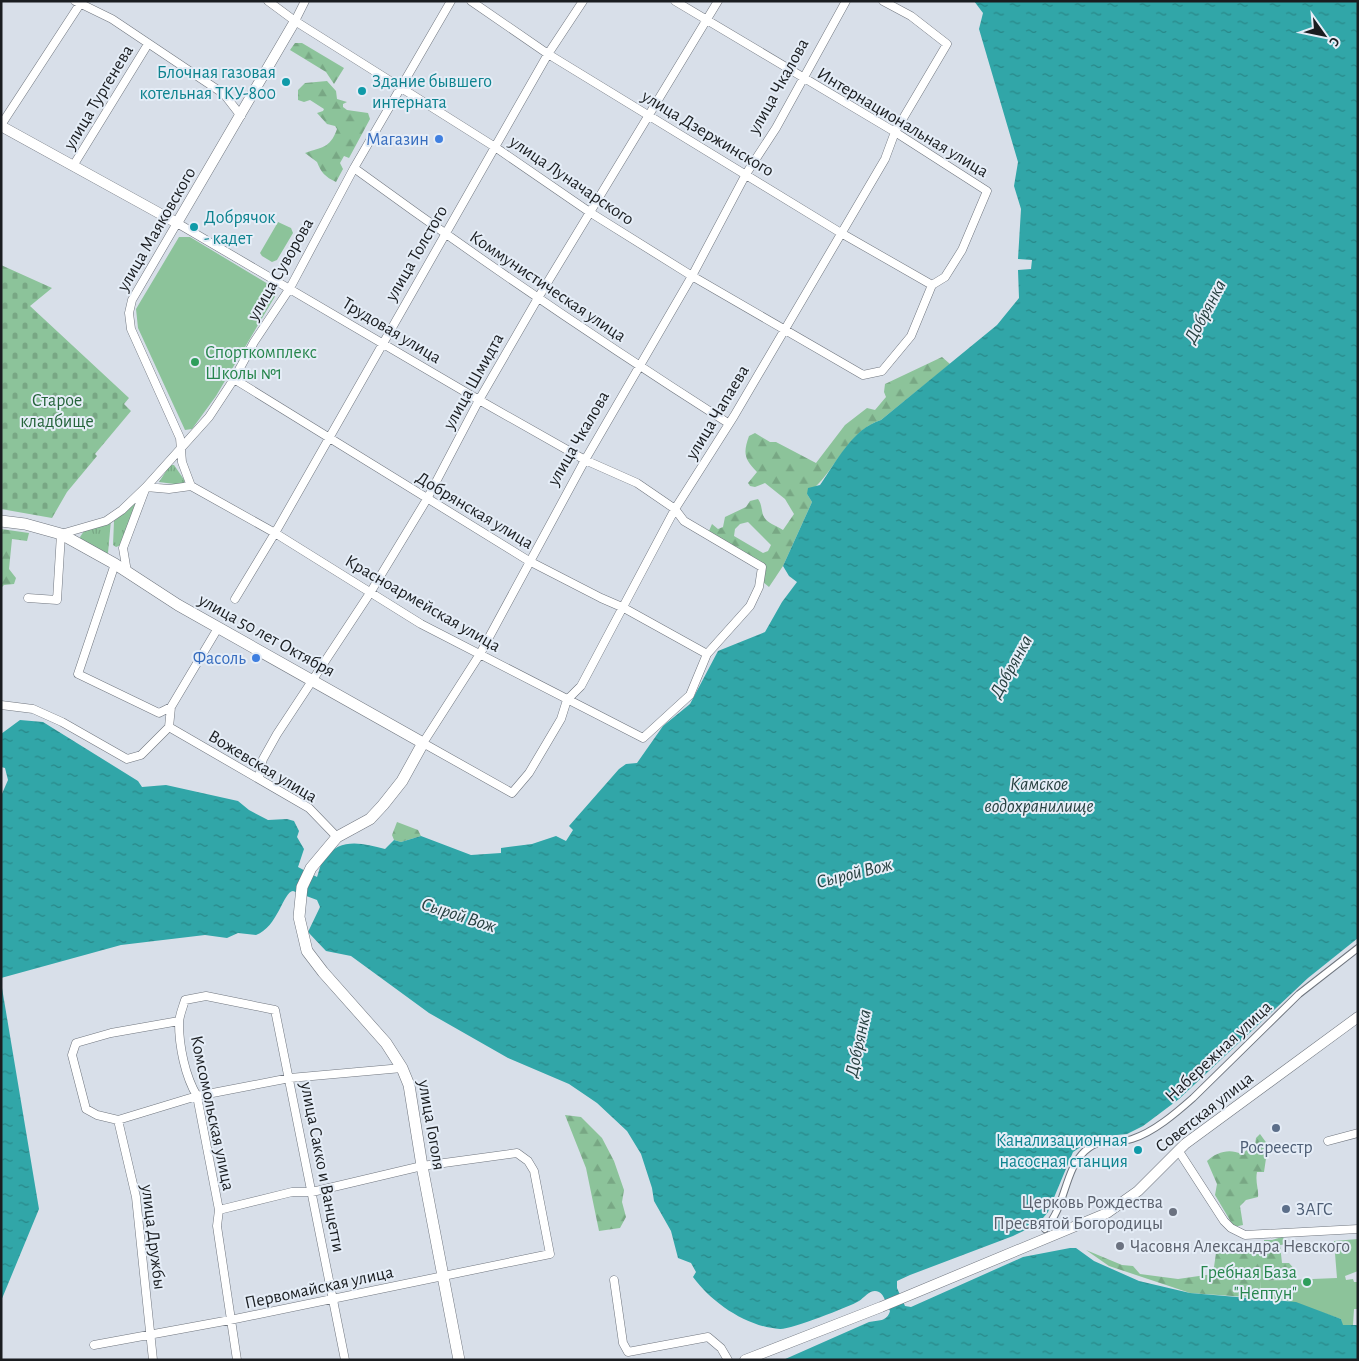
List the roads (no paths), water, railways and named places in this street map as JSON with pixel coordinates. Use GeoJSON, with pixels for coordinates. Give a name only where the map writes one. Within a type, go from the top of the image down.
{"type":"FeatureCollection","features":[{"type":"Feature","properties":{"kind":"main road","name":"улица 50 лет Октября"},"geometry":{"type":"LineString","coordinates":[[1,522],[25,524],[61,534],[115,564],[218,628],[314,680],[423,743]]}},
{"type":"Feature","properties":{"kind":"main road","name":"улица Чкалова"},"geometry":{"type":"LineString","coordinates":[[311,868],[337,837],[370,819],[402,781],[423,743]]}},
{"type":"Feature","properties":{"kind":"main road","name":"улица Гоголя"},"geometry":{"type":"LineString","coordinates":[[311,868],[304,881],[300,899],[300,927],[307,951],[322,972],[386,1043],[402,1068],[409,1085],[422,1166],[459,1360]]}},
{"type":"Feature","properties":{"kind":"street","name":"улица Луначарского"},"geometry":{"type":"LineString","coordinates":[[268,1],[295,21],[495,146],[591,213],[692,276],[785,328],[863,376],[882,371],[898,355],[911,336],[932,285]]}},
{"type":"Feature","properties":{"kind":"street","name":"улица Маяковского"},"geometry":{"type":"LineString","coordinates":[[192,486],[184,468],[181,447],[175,427],[134,339],[129,313],[132,300],[241,116],[305,1]]}},
{"type":"Feature","properties":{"kind":"street","name":"улица Суворова"},"geometry":{"type":"LineString","coordinates":[[127,572],[123,548],[146,487],[210,417],[234,380],[254,342],[290,288],[354,168],[451,1]]}},
{"type":"Feature","properties":{"kind":"street","name":"улица Дзержинского"},"geometry":{"type":"LineString","coordinates":[[471,1],[548,54],[841,233],[932,285]]}},
{"type":"Feature","properties":{"kind":"street","name":"улица Толстого"},"geometry":{"type":"LineString","coordinates":[[235,599],[275,533],[382,342],[548,54],[583,1]]}},
{"type":"Feature","properties":{"kind":"street","name":"Интернациональная улица"},"geometry":{"type":"LineString","coordinates":[[675,1],[895,132],[987,191],[962,250],[945,277],[932,285]]}},
{"type":"Feature","properties":{"kind":"street","name":"улица Шмидта"},"geometry":{"type":"LineString","coordinates":[[259,777],[263,759],[277,734],[370,593],[427,499],[479,400],[538,298],[718,1]]}},
{"type":"Feature","properties":{"kind":"street","name":"улица Чкалова"},"geometry":{"type":"LineString","coordinates":[[423,743],[480,654],[585,460],[692,276],[746,174],[776,128],[846,1]]}},
{"type":"Feature","properties":{"kind":"street","name":"улица Чапаева"},"geometry":{"type":"LineString","coordinates":[[512,793],[529,773],[561,719],[567,700],[581,686],[675,509],[885,159],[895,132],[947,44],[911,16],[883,1]]}},
{"type":"Feature","properties":{"kind":"street"},"geometry":{"type":"LineString","coordinates":[[1,126],[78,3],[112,19],[224,94],[241,116]]}},
{"type":"Feature","properties":{"kind":"street","name":"улица Тургенева"},"geometry":{"type":"LineString","coordinates":[[73,166],[148,44]]}},
{"type":"Feature","properties":{"kind":"street","name":"Трудовая улица"},"geometry":{"type":"LineString","coordinates":[[1,126],[177,223],[585,460],[637,484],[675,509],[684,521],[762,567],[759,587],[750,606],[707,654]]}},
{"type":"Feature","properties":{"kind":"street","name":"Коммунистическая улица"},"geometry":{"type":"LineString","coordinates":[[354,168],[444,234],[640,367],[728,423]]}},
{"type":"Feature","properties":{"kind":"street","name":"Добрянская улица"},"geometry":{"type":"LineString","coordinates":[[234,380],[530,561],[600,598],[624,608],[707,654]]}},
{"type":"Feature","properties":{"kind":"street"},"geometry":{"type":"LineString","coordinates":[[28,598],[57,600],[61,534],[106,521],[122,510],[146,487],[169,489],[192,486]]}},
{"type":"Feature","properties":{"kind":"street","name":"Красноармейская улица"},"geometry":{"type":"LineString","coordinates":[[192,486],[275,533],[421,624],[643,738],[690,695],[707,654]]}},
{"type":"Feature","properties":{"kind":"street"},"geometry":{"type":"LineString","coordinates":[[115,564],[78,674],[159,712],[171,707]]}},
{"type":"Feature","properties":{"kind":"street"},"geometry":{"type":"LineString","coordinates":[[1,704],[33,709],[62,722],[126,759],[141,755],[169,727],[171,707],[218,628]]}},
{"type":"Feature","properties":{"kind":"street","name":"Вожевская улица"},"geometry":{"type":"LineString","coordinates":[[169,727],[251,776],[259,777],[309,808],[337,837]]}},
{"type":"Feature","properties":{"kind":"street","name":"улица 50 лет Октября"},"geometry":{"type":"LineString","coordinates":[[423,743],[512,793]]}},
{"type":"Feature","properties":{"kind":"street","name":"Набережная улица"},"geometry":{"type":"LineString","coordinates":[[1045,1229],[1057,1214],[1077,1162],[1087,1149],[1104,1141],[1135,1138],[1175,1112],[1203,1088],[1299,994],[1358,948]]}},
{"type":"Feature","properties":{"kind":"street","name":"улица Сакко и Ванцетти"},"geometry":{"type":"LineString","coordinates":[[179,1021],[185,1000],[206,996],[276,1010],[345,1360]]}},
{"type":"Feature","properties":{"kind":"street","name":"Советская улица"},"geometry":{"type":"LineString","coordinates":[[745,1360],[881,1307],[1107,1213],[1126,1201],[1178,1150],[1358,1017]]}},
{"type":"Feature","properties":{"kind":"street"},"geometry":{"type":"LineString","coordinates":[[179,1021],[112,1032],[76,1043],[72,1055],[86,1109],[97,1115],[118,1120],[197,1096],[290,1078],[402,1068]]}},
{"type":"Feature","properties":{"kind":"street","name":"Комсомольская улица"},"geometry":{"type":"LineString","coordinates":[[179,1021],[181,1047],[191,1087],[197,1096],[219,1210],[217,1226],[237,1360]]}},
{"type":"Feature","properties":{"kind":"street","name":"улица Дружбы"},"geometry":{"type":"LineString","coordinates":[[118,1120],[136,1197],[153,1360]]}},
{"type":"Feature","properties":{"kind":"street"},"geometry":{"type":"LineString","coordinates":[[1328,1141],[1358,1133]]}},
{"type":"Feature","properties":{"kind":"street"},"geometry":{"type":"LineString","coordinates":[[1178,1150],[1224,1221],[1231,1228],[1245,1235],[1358,1229]]}},
{"type":"Feature","properties":{"kind":"street","name":"Первомайская улица"},"geometry":{"type":"LineString","coordinates":[[94,1345],[230,1320],[550,1254],[534,1171],[528,1161],[517,1153],[422,1166]]}},
{"type":"Feature","properties":{"kind":"street"},"geometry":{"type":"LineString","coordinates":[[219,1210],[292,1192],[312,1192],[422,1166]]}},
{"type":"Feature","properties":{"kind":"street"},"geometry":{"type":"LineString","coordinates":[[614,1280],[623,1343],[628,1352],[708,1338],[721,1348],[728,1360]]}},
{"type":"Feature","properties":{"kind":"water","name":"Камское водохранилище"},"geometry":{"type":"Polygon","coordinates":[[[974,1],[1358,1],[1358,938],[1308,978],[1179,1099],[1143,1126],[1127,1134],[1096,1137],[1073,1152],[1048,1212],[1038,1224],[1013,1236],[910,1275],[897,1281],[897,1288],[905,1306],[911,1307],[1023,1257],[1076,1248],[1094,1261],[1139,1281],[1190,1293],[1296,1302],[1341,1319],[1343,1325],[1358,1325],[1358,1360],[783,1360],[869,1322],[884,1319],[889,1315],[890,1311],[882,1295],[879,1292],[873,1291],[859,1301],[844,1308],[780,1329],[755,1324],[731,1312],[701,1287],[693,1277],[696,1272],[691,1263],[678,1258],[671,1231],[654,1201],[652,1188],[641,1154],[627,1131],[597,1103],[569,1084],[508,1058],[429,1013],[351,956],[326,951],[308,932],[320,907],[317,900],[293,891],[286,897],[270,925],[256,935],[238,933],[227,938],[205,935],[121,945],[1,978],[1,796],[8,780],[5,768],[1,767],[1,734],[20,720],[43,722],[138,781],[142,787],[166,785],[238,801],[249,810],[268,820],[287,819],[294,821],[299,831],[297,837],[304,849],[298,867],[317,877],[324,859],[337,847],[344,845],[360,844],[385,849],[394,840],[401,842],[421,836],[471,855],[501,853],[501,848],[532,844],[556,836],[566,841],[573,830],[569,826],[619,769],[626,764],[637,763],[663,726],[690,704],[718,651],[765,632],[782,602],[797,582],[789,576],[783,566],[812,502],[807,494],[808,488],[820,485],[853,438],[871,424],[881,420],[997,325],[1019,298],[1018,270],[1031,269],[1032,260],[1018,259],[1021,209],[1014,186],[1018,162],[979,29],[983,13],[974,1]]]}},
{"type":"Feature","properties":{"kind":"water"},"geometry":{"type":"Polygon","coordinates":[[[1,982],[39,1209],[1,1301],[1,982]]]}},
{"type":"Feature","properties":{"kind":"place","name":"Блочная газовая котельная ТКУ-800"},"geometry":{"type":"Point","coordinates":[286,82]}},
{"type":"Feature","properties":{"kind":"place","name":"Здание бывшего интерната"},"geometry":{"type":"Point","coordinates":[362,91]}},
{"type":"Feature","properties":{"kind":"place","name":"Магазин"},"geometry":{"type":"Point","coordinates":[439,139]}},
{"type":"Feature","properties":{"kind":"place","name":"Добрячок - кадет"},"geometry":{"type":"Point","coordinates":[194,227]}},
{"type":"Feature","properties":{"kind":"place","name":"Спорткомплекс Школы №1"},"geometry":{"type":"Point","coordinates":[195,362]}},
{"type":"Feature","properties":{"kind":"place","name":"Фасоль"},"geometry":{"type":"Point","coordinates":[256,658]}},
{"type":"Feature","properties":{"kind":"place","name":"Росреестр"},"geometry":{"type":"Point","coordinates":[1276,1128]}},
{"type":"Feature","properties":{"kind":"place","name":"Канализационная насосная станция"},"geometry":{"type":"Point","coordinates":[1138,1150]}},
{"type":"Feature","properties":{"kind":"place","name":"ЗАГС"},"geometry":{"type":"Point","coordinates":[1286,1209]}},
{"type":"Feature","properties":{"kind":"place","name":"Церковь Рождества Пресвятой Богородицы"},"geometry":{"type":"Point","coordinates":[1173,1212]}},
{"type":"Feature","properties":{"kind":"place","name":"Часовня Александра Невского"},"geometry":{"type":"Point","coordinates":[1120,1246]}},
{"type":"Feature","properties":{"kind":"place","name":"Гребная База \"Нептун\""},"geometry":{"type":"Point","coordinates":[1307,1282]}},
{"type":"Feature","properties":{"kind":"water label","name":"Добрянка"},"geometry":{"type":"Point","coordinates":[1204,311]}},
{"type":"Feature","properties":{"kind":"water label","name":"Добрянка"},"geometry":{"type":"Point","coordinates":[1010,666]}},
{"type":"Feature","properties":{"kind":"water label","name":"Сырой Вож"},"geometry":{"type":"Point","coordinates":[854,872]}},
{"type":"Feature","properties":{"kind":"water label","name":"Сырой Вож"},"geometry":{"type":"Point","coordinates":[459,914]}},
{"type":"Feature","properties":{"kind":"water label","name":"Добрянка"},"geometry":{"type":"Point","coordinates":[857,1043]}},
{"type":"Feature","properties":{"kind":"park label","name":"Старое кладбище"},"geometry":{"type":"Point","coordinates":[57,410]}}]}
